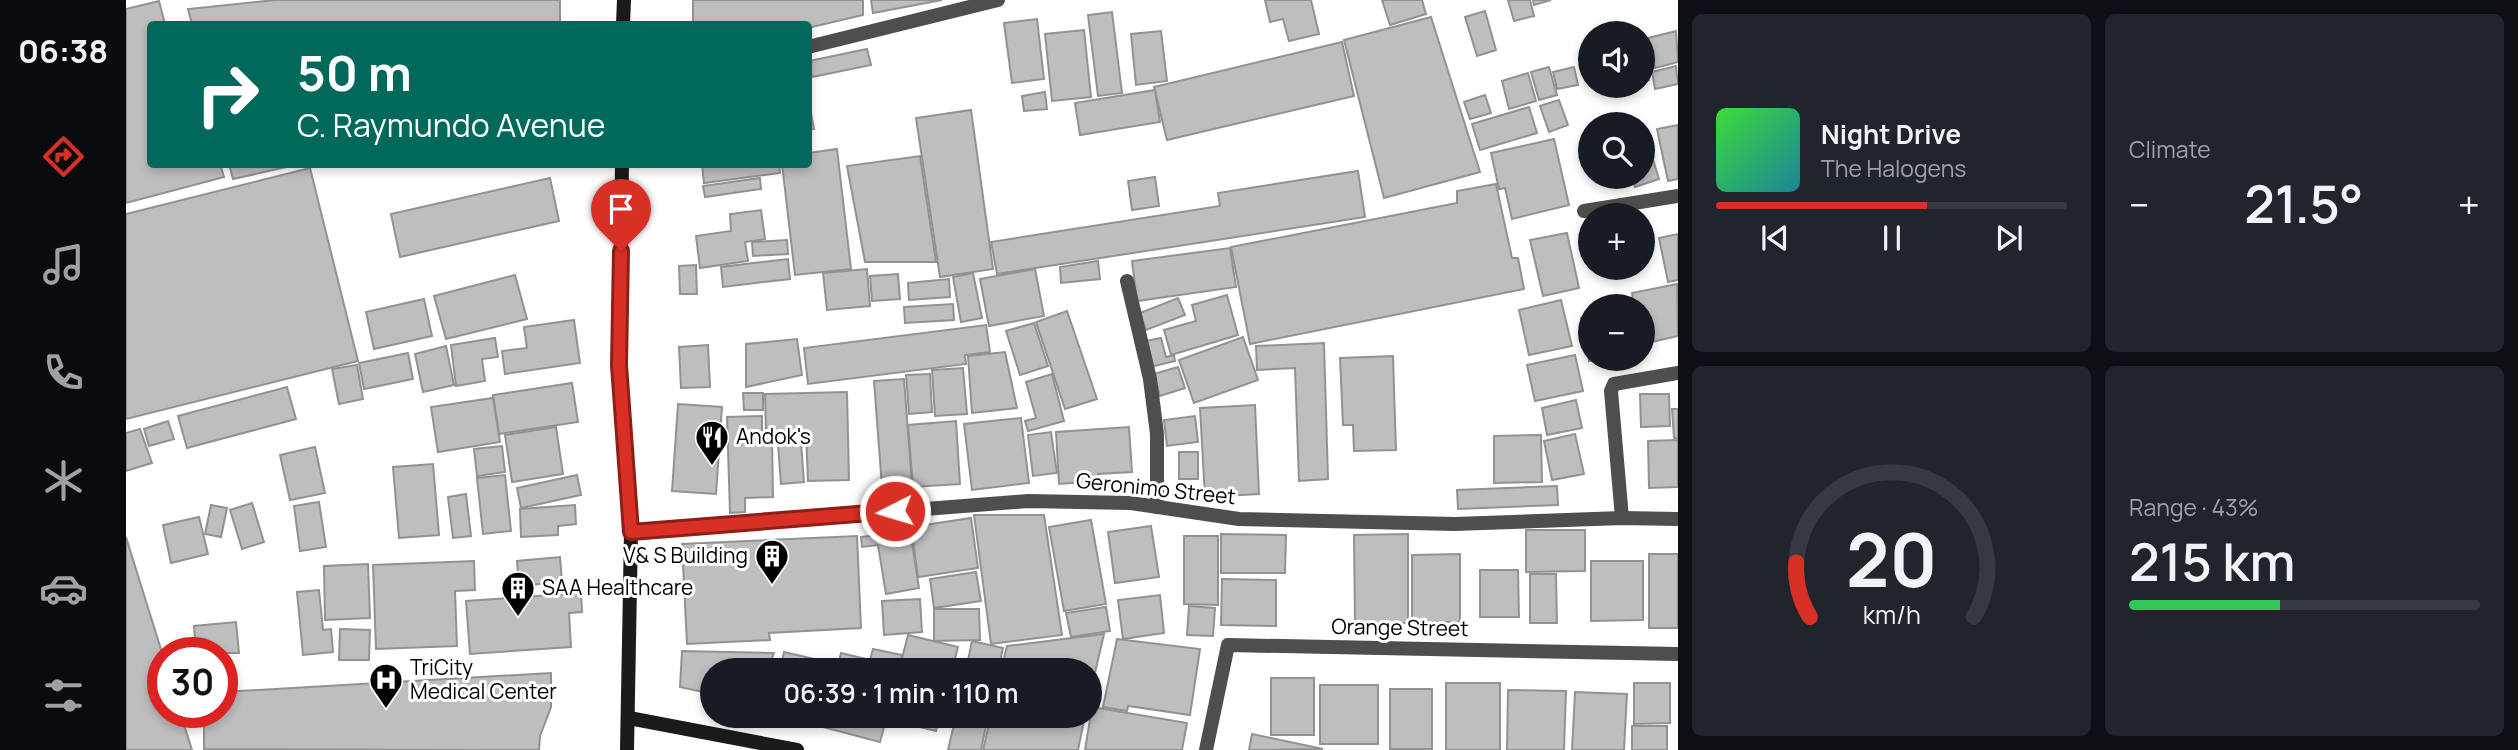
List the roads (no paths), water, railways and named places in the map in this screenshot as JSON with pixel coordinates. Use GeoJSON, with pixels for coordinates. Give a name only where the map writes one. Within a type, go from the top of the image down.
{"type":"FeatureCollection","features":[{"type":"Feature","properties":{"kind":"main road"},"geometry":{"type":"LineString","coordinates":[[623,21],[624,0]]}},
{"type":"Feature","properties":{"kind":"main road"},"geometry":{"type":"LineString","coordinates":[[622,168],[619,365],[631,532],[627,750]]}},
{"type":"Feature","properties":{"kind":"main road"},"geometry":{"type":"LineString","coordinates":[[629,718],[797,750]]}},
{"type":"Feature","properties":{"kind":"street"},"geometry":{"type":"LineString","coordinates":[[812,46],[998,0]]}},
{"type":"Feature","properties":{"kind":"street"},"geometry":{"type":"LineString","coordinates":[[1631,203],[1678,195]]}},
{"type":"Feature","properties":{"kind":"street"},"geometry":{"type":"LineString","coordinates":[[1127,281],[1150,379],[1155,420],[1157,507]]}},
{"type":"Feature","properties":{"kind":"street"},"geometry":{"type":"LineString","coordinates":[[1622,518],[1611,391],[1615,384],[1678,373]]}},
{"type":"Feature","properties":{"kind":"street","name":"Geronimo Street"},"geometry":{"type":"LineString","coordinates":[[631,532],[1028,500],[1112,502],[1239,519],[1455,524],[1622,518],[1678,519]]}},
{"type":"Feature","properties":{"kind":"street","name":"Orange Street"},"geometry":{"type":"LineString","coordinates":[[1206,750],[1228,645],[1678,654]]}},
{"type":"Feature","properties":{"kind":"place","name":"Andok's"},"geometry":{"type":"Point","coordinates":[712,467]}},
{"type":"Feature","properties":{"kind":"place","name":"V& S Building"},"geometry":{"type":"Point","coordinates":[772,586]}},
{"type":"Feature","properties":{"kind":"place","name":"SAA Healthcare"},"geometry":{"type":"Point","coordinates":[518,618]}},
{"type":"Feature","properties":{"kind":"place","name":"TriCity Medical Center"},"geometry":{"type":"Point","coordinates":[386,710]}}]}
